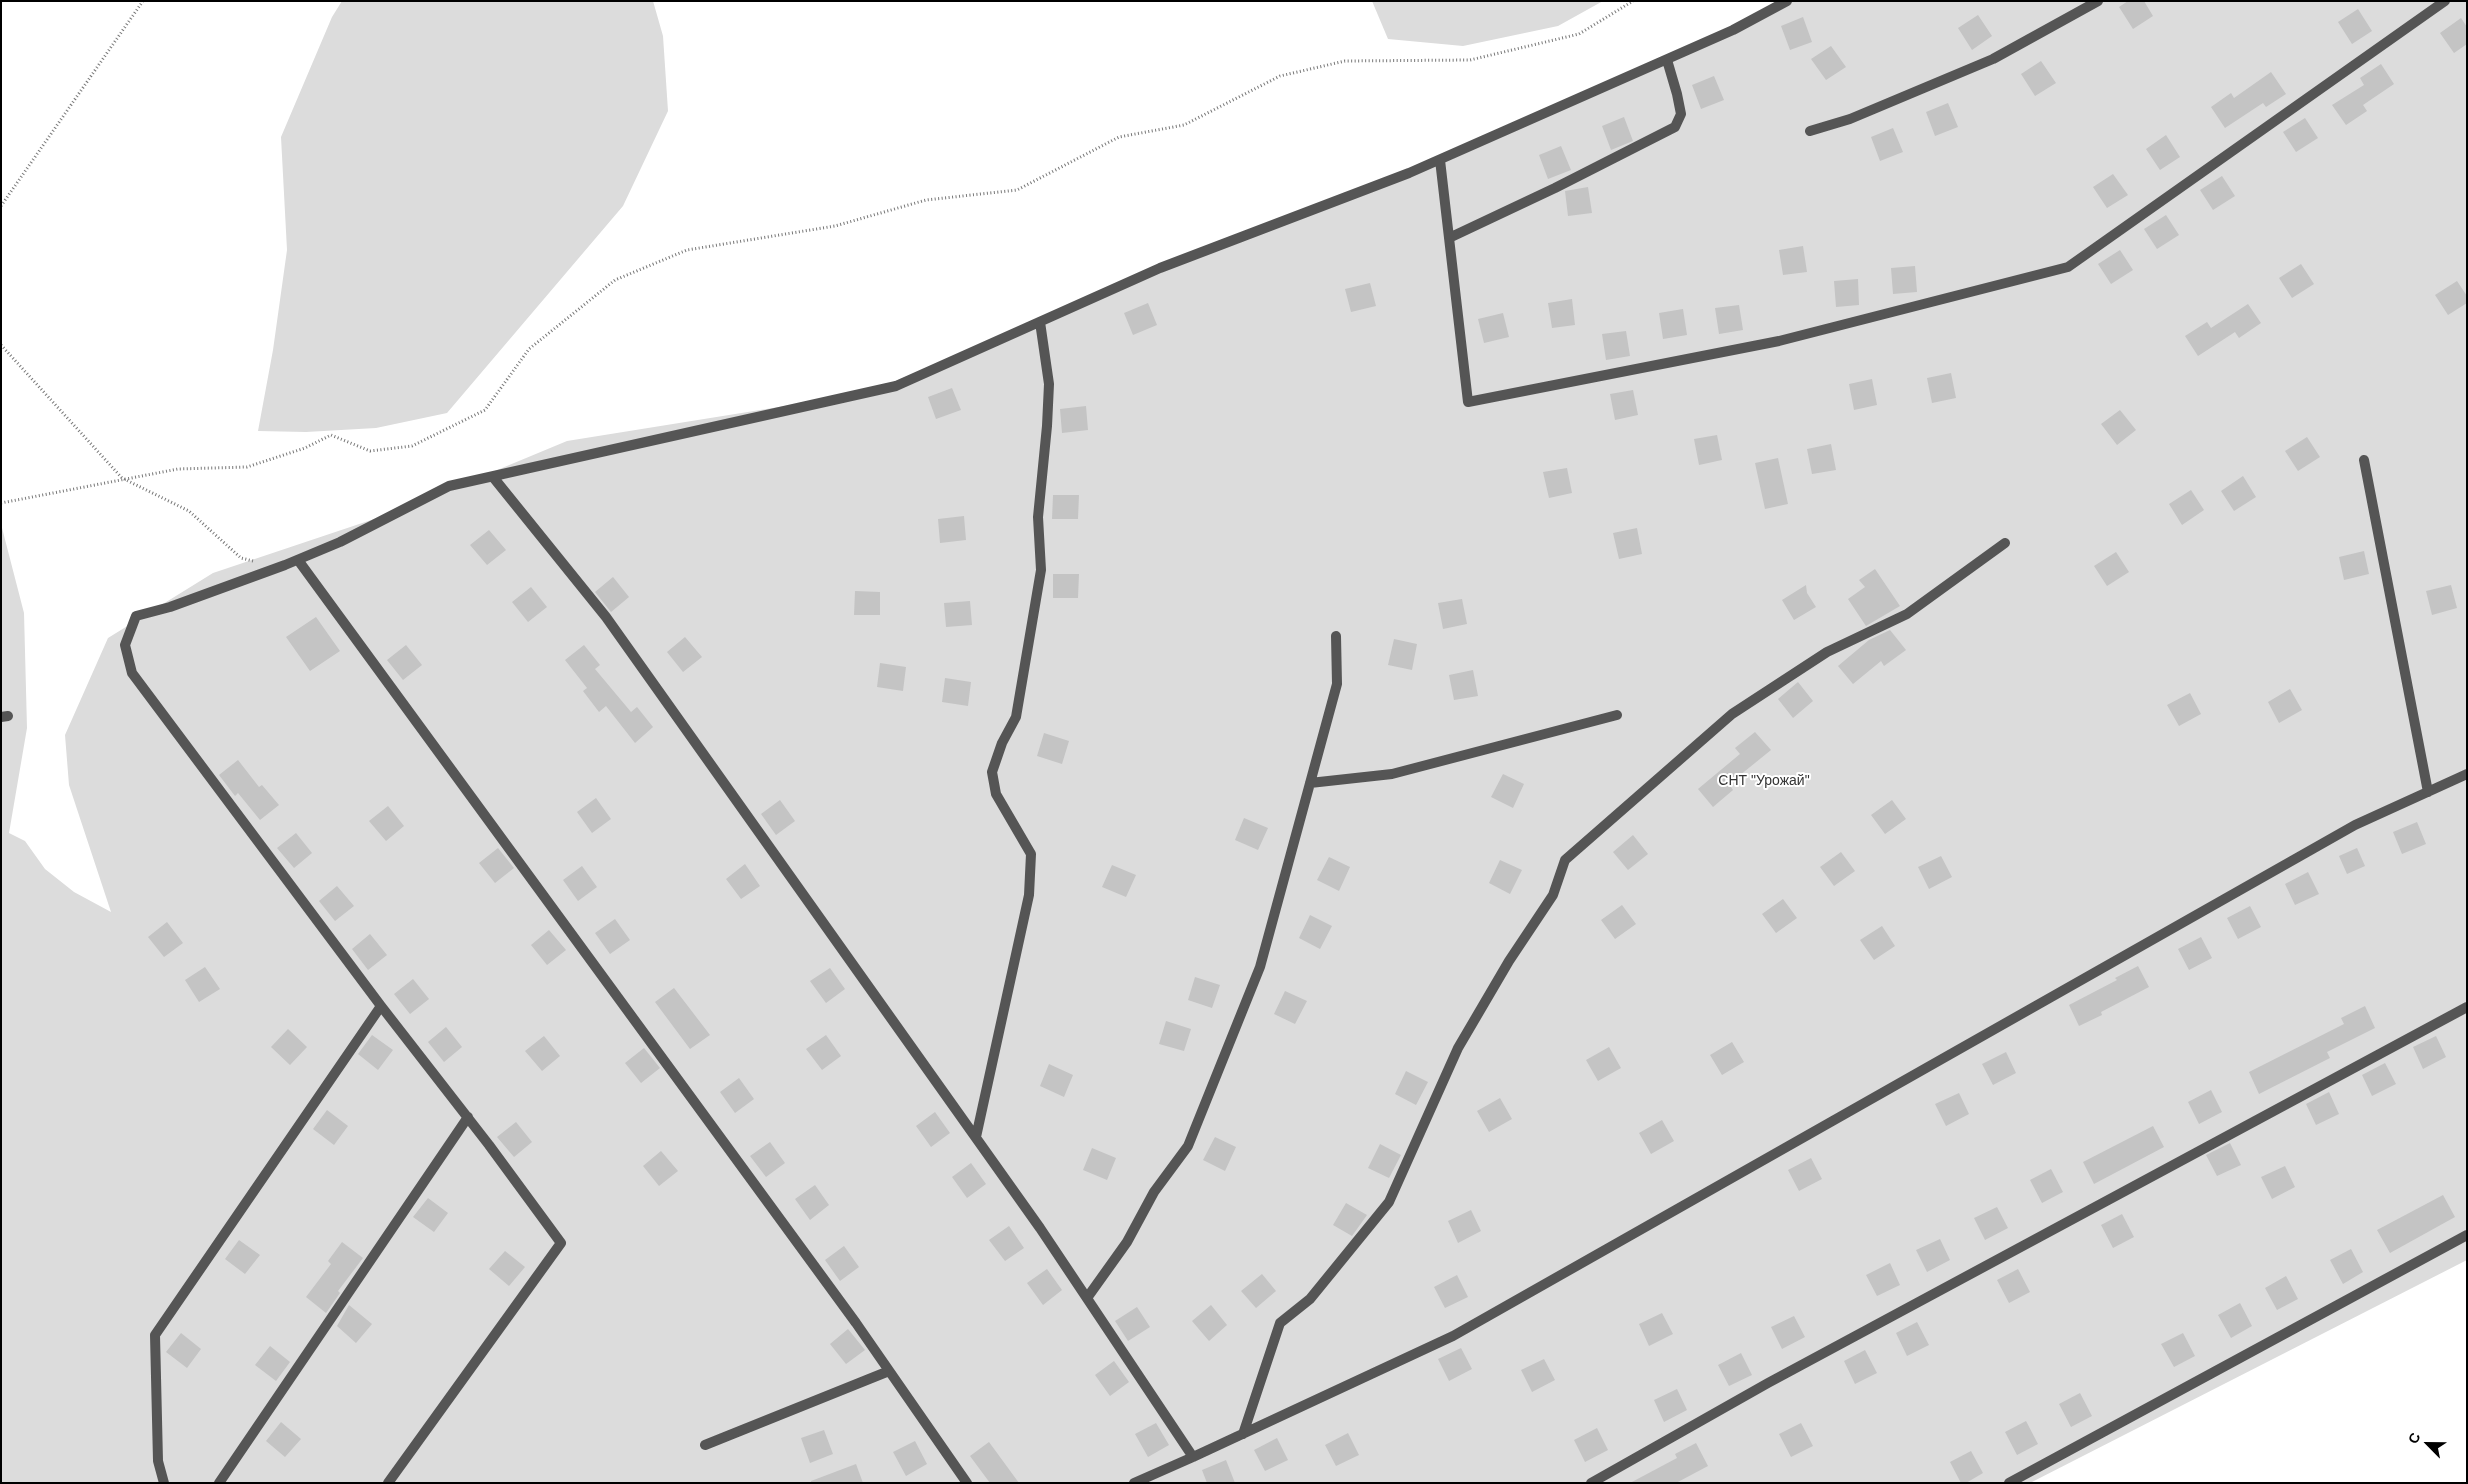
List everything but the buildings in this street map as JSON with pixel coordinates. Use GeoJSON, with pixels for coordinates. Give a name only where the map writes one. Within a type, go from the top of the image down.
{"type":"FeatureCollection","features":[{"type":"Feature","properties":{"kind":"lane"},"geometry":{"type":"LineString","coordinates":[[388,1483],[561,1243],[468,1117],[380,1006],[132,672],[126,645],[136,616],[298,560],[340,542],[449,486],[896,386],[1160,268],[1440,160],[1733,30],[1787,1]]}},
{"type":"Feature","properties":{"kind":"lane"},"geometry":{"type":"LineString","coordinates":[[1810,131],[1850,119],[1993,59],[2098,1]]}},
{"type":"Feature","properties":{"kind":"lane"},"geometry":{"type":"LineString","coordinates":[[1440,160],[1468,402],[1779,341],[2068,267],[2445,1]]}},
{"type":"Feature","properties":{"kind":"lane"},"geometry":{"type":"LineString","coordinates":[[1449,238],[1676,128],[1681,114],[1678,94],[1667,60]]}},
{"type":"Feature","properties":{"kind":"lane"},"geometry":{"type":"LineString","coordinates":[[976,1137],[1029,895],[1031,854],[996,794],[992,772],[1002,743],[1016,717],[1041,570],[1038,516],[1048,426],[1049,384],[1040,322]]}},
{"type":"Feature","properties":{"kind":"lane"},"geometry":{"type":"LineString","coordinates":[[2364,460],[2428,792]]}},
{"type":"Feature","properties":{"kind":"lane"},"geometry":{"type":"LineString","coordinates":[[493,477],[606,617],[976,1137],[1087,1298],[1193,1457]]}},
{"type":"Feature","properties":{"kind":"lane"},"geometry":{"type":"LineString","coordinates":[[1243,1434],[1280,1323],[1310,1299],[1389,1202],[1458,1048],[1509,961],[1553,895],[1565,860],[1732,714],[1827,652],[1908,614],[2005,543]]}},
{"type":"Feature","properties":{"kind":"lane"},"geometry":{"type":"LineString","coordinates":[[298,560],[714,1127],[890,1371],[967,1483]]}},
{"type":"Feature","properties":{"kind":"lane"},"geometry":{"type":"LineString","coordinates":[[1087,1298],[1127,1242],[1154,1192],[1188,1146],[1260,967],[1337,684],[1336,636]]}},
{"type":"Feature","properties":{"kind":"lane"},"geometry":{"type":"LineString","coordinates":[[1310,783],[1392,774],[1617,715]]}},
{"type":"Feature","properties":{"kind":"lane"},"geometry":{"type":"LineString","coordinates":[[1134,1483],[1453,1336],[2355,824],[2467,774]]}},
{"type":"Feature","properties":{"kind":"lane"},"geometry":{"type":"LineString","coordinates":[[164,1483],[158,1461],[155,1335],[380,1006]]}},
{"type":"Feature","properties":{"kind":"lane"},"geometry":{"type":"LineString","coordinates":[[1591,1483],[1768,1383],[2467,1007]]}},
{"type":"Feature","properties":{"kind":"lane"},"geometry":{"type":"LineString","coordinates":[[219,1483],[468,1117]]}},
{"type":"Feature","properties":{"kind":"lane"},"geometry":{"type":"LineString","coordinates":[[2009,1483],[2467,1235]]}},
{"type":"Feature","properties":{"kind":"lane"},"geometry":{"type":"LineString","coordinates":[[705,1445],[890,1371]]}},
{"type":"Feature","properties":{"kind":"path"},"geometry":{"type":"LineString","coordinates":[[1,206],[143,1]]}},
{"type":"Feature","properties":{"kind":"path"},"geometry":{"type":"LineString","coordinates":[[1,503],[122,478],[178,469],[247,467],[305,448],[331,435],[370,451],[412,446],[485,410],[529,349],[615,280],[687,250],[835,226],[926,200],[1016,190],[1119,137],[1184,125],[1280,76],[1345,61],[1470,60],[1579,34],[1633,1]]}},
{"type":"Feature","properties":{"kind":"path"},"geometry":{"type":"LineString","coordinates":[[1,345],[122,478],[190,511],[241,558],[274,569]]}},
{"type":"Feature","properties":{"kind":"green space"},"geometry":{"type":"Polygon","coordinates":[[[342,1],[653,1],[663,36],[668,111],[623,206],[447,413],[376,428],[306,432],[258,431],[273,350],[287,250],[281,137],[332,17],[342,1]]]}},
{"type":"Feature","properties":{"kind":"green space"},"geometry":{"type":"Polygon","coordinates":[[[1372,1],[1603,1],[1558,26],[1463,46],[1388,39],[1372,1]]]}},
{"type":"Feature","properties":{"kind":"green space","name":"СНТ \"Урожай\""},"geometry":{"type":"Polygon","coordinates":[[[1783,1],[2467,1],[2467,1260],[2030,1483],[1,1483],[1,524],[24,613],[27,728],[9,833],[25,841],[45,869],[74,892],[111,912],[69,785],[65,735],[108,638],[213,573],[401,510],[567,441],[866,393],[1299,215],[1695,47],[1783,1]]]}}]}
